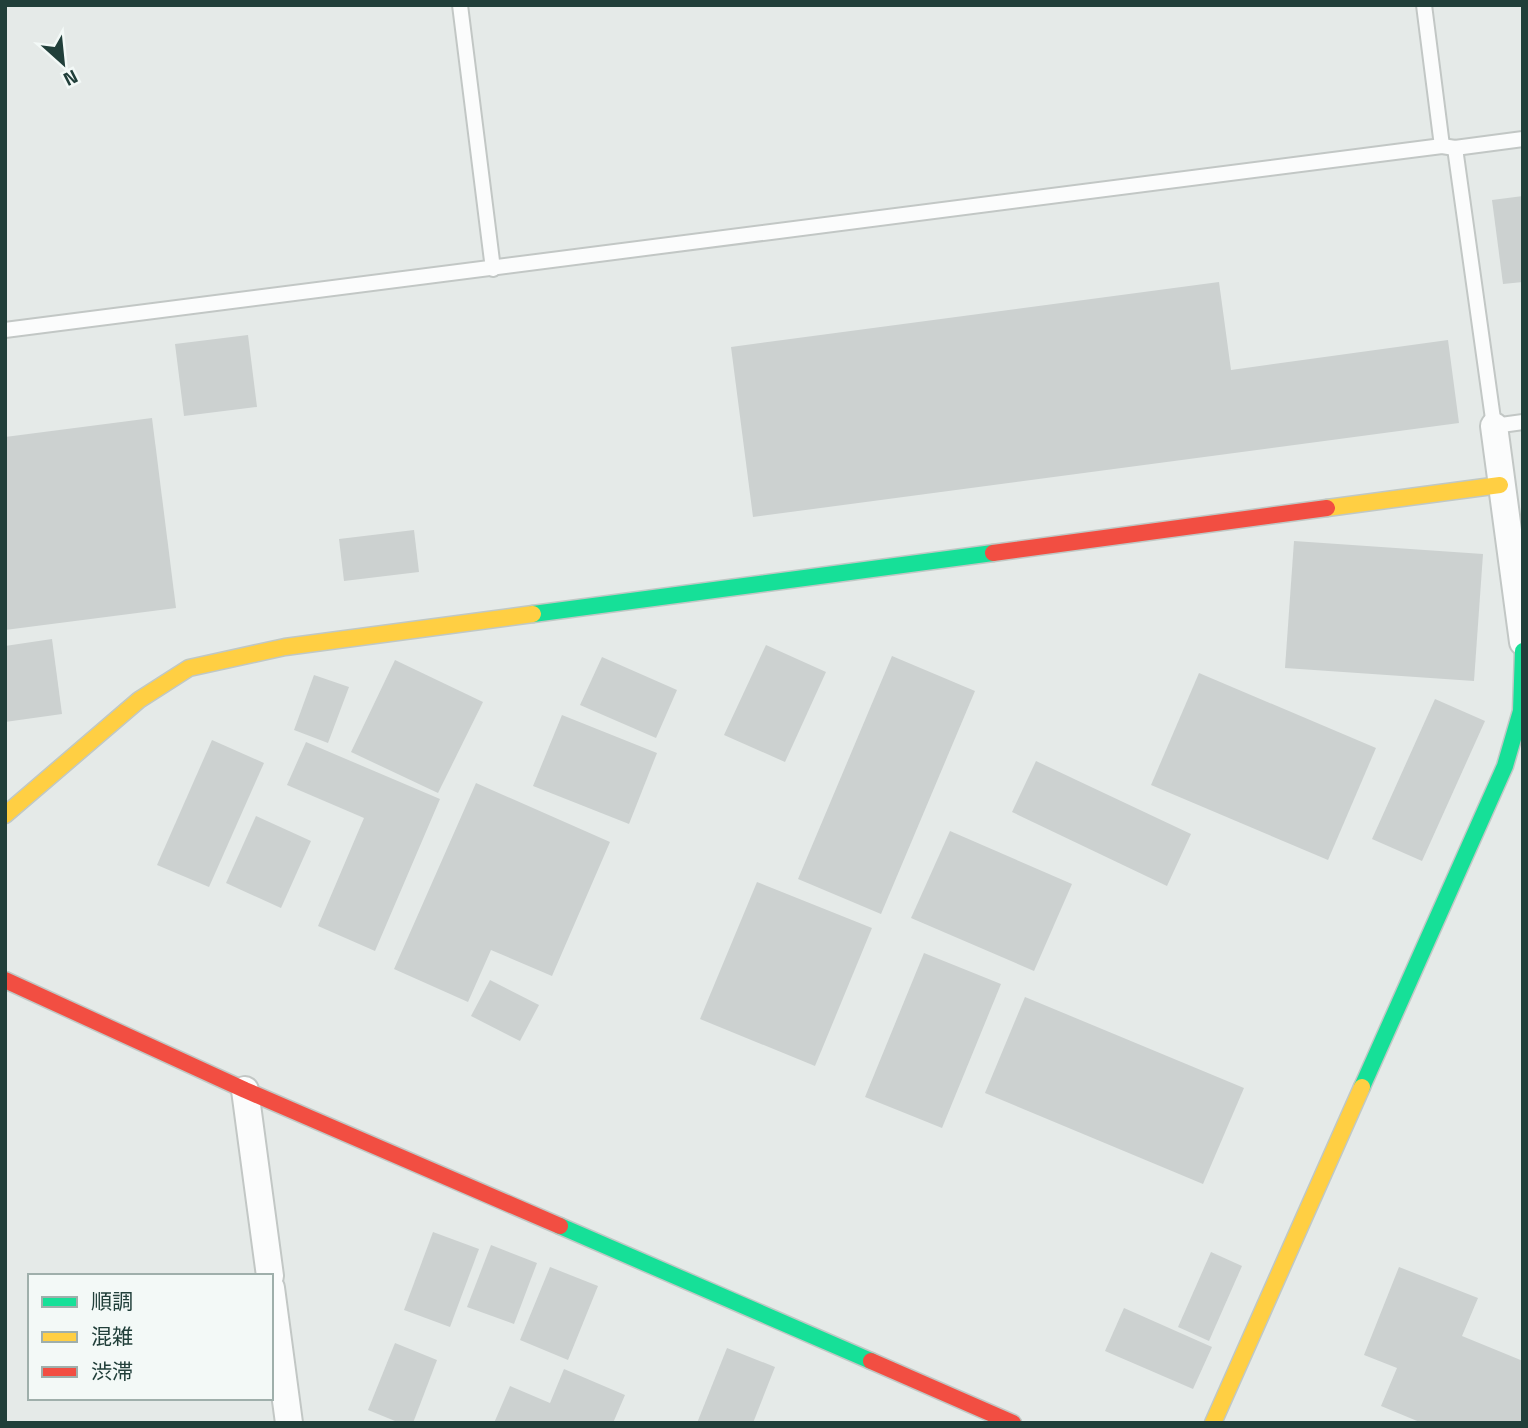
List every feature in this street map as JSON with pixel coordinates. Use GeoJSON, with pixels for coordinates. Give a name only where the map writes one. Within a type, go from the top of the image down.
{"type":"FeatureCollection","features":[{"type":"Feature","properties":{"kind":"street"},"geometry":{"type":"LineString","coordinates":[[1493,426],[1523,642]]}},
{"type":"Feature","properties":{"kind":"street"},"geometry":{"type":"LineString","coordinates":[[5,815],[139,700],[189,668],[285,647],[1500,485]]}},
{"type":"Feature","properties":{"kind":"street"},"geometry":{"type":"LineString","coordinates":[[1213,1423],[1505,766],[1521,712],[1523,651]]}},
{"type":"Feature","properties":{"kind":"street"},"geometry":{"type":"LineString","coordinates":[[5,980],[245,1090],[1013,1423]]}},
{"type":"Feature","properties":{"kind":"street"},"geometry":{"type":"LineString","coordinates":[[245,1090],[270,1274]]}},
{"type":"Feature","properties":{"kind":"street"},"geometry":{"type":"LineString","coordinates":[[273,1303],[289,1423]]}},
{"type":"Feature","properties":{"kind":"lane"},"geometry":{"type":"LineString","coordinates":[[460,5],[493,269]]}},
{"type":"Feature","properties":{"kind":"lane"},"geometry":{"type":"LineString","coordinates":[[1424,5],[1493,426],[1523,422]]}},
{"type":"Feature","properties":{"kind":"lane"},"geometry":{"type":"LineString","coordinates":[[5,330],[1523,139]]}},
{"type":"Feature","properties":{"kind":"building"},"geometry":{"type":"Polygon","coordinates":[[[1523,196],[1523,282],[1503,284],[1492,200],[1523,196]]]}},
{"type":"Feature","properties":{"kind":"building"},"geometry":{"type":"Polygon","coordinates":[[[1219,282],[1231,370],[1448,340],[1459,423],[753,517],[731,347],[1219,282]]]}},
{"type":"Feature","properties":{"kind":"building"},"geometry":{"type":"Polygon","coordinates":[[[248,335],[257,407],[184,416],[175,344],[248,335]]]}},
{"type":"Feature","properties":{"kind":"building"},"geometry":{"type":"Polygon","coordinates":[[[152,418],[176,608],[5,630],[5,437],[152,418]]]}},
{"type":"Feature","properties":{"kind":"building"},"geometry":{"type":"Polygon","coordinates":[[[414,530],[419,572],[344,581],[339,539],[414,530]]]}},
{"type":"Feature","properties":{"kind":"building"},"geometry":{"type":"Polygon","coordinates":[[[1294,541],[1483,554],[1474,681],[1285,668],[1294,541]]]}},
{"type":"Feature","properties":{"kind":"building"},"geometry":{"type":"Polygon","coordinates":[[[52,639],[62,714],[5,722],[5,646],[52,639]]]}},
{"type":"Feature","properties":{"kind":"building"},"geometry":{"type":"Polygon","coordinates":[[[766,645],[826,672],[785,762],[724,735],[766,645]]]}},
{"type":"Feature","properties":{"kind":"building"},"geometry":{"type":"Polygon","coordinates":[[[892,656],[975,691],[881,914],[798,879],[892,656]]]}},
{"type":"Feature","properties":{"kind":"building"},"geometry":{"type":"Polygon","coordinates":[[[602,657],[677,690],[656,738],[580,705],[602,657]]]}},
{"type":"Feature","properties":{"kind":"building"},"geometry":{"type":"Polygon","coordinates":[[[395,660],[483,702],[438,793],[351,752],[395,660]]]}},
{"type":"Feature","properties":{"kind":"building"},"geometry":{"type":"Polygon","coordinates":[[[1199,673],[1376,748],[1328,860],[1151,785],[1199,673]]]}},
{"type":"Feature","properties":{"kind":"building"},"geometry":{"type":"Polygon","coordinates":[[[314,675],[349,687],[328,743],[294,730],[314,675]]]}},
{"type":"Feature","properties":{"kind":"building"},"geometry":{"type":"Polygon","coordinates":[[[1435,699],[1485,721],[1422,861],[1372,839],[1435,699]]]}},
{"type":"Feature","properties":{"kind":"building"},"geometry":{"type":"Polygon","coordinates":[[[562,715],[657,753],[629,824],[533,786],[562,715]]]}},
{"type":"Feature","properties":{"kind":"building"},"geometry":{"type":"Polygon","coordinates":[[[212,740],[264,763],[209,887],[157,865],[212,740]]]}},
{"type":"Feature","properties":{"kind":"building"},"geometry":{"type":"Polygon","coordinates":[[[306,742],[440,799],[375,951],[318,926],[364,818],[287,785],[306,742]]]}},
{"type":"Feature","properties":{"kind":"building"},"geometry":{"type":"Polygon","coordinates":[[[1036,761],[1191,834],[1167,886],[1012,812],[1036,761]]]}},
{"type":"Feature","properties":{"kind":"building"},"geometry":{"type":"Polygon","coordinates":[[[476,783],[610,842],[552,976],[491,950],[468,1002],[394,969],[476,783]]]}},
{"type":"Feature","properties":{"kind":"building"},"geometry":{"type":"Polygon","coordinates":[[[256,816],[311,841],[281,908],[226,883],[256,816]]]}},
{"type":"Feature","properties":{"kind":"building"},"geometry":{"type":"Polygon","coordinates":[[[950,831],[1072,884],[1034,971],[911,918],[950,831]]]}},
{"type":"Feature","properties":{"kind":"building"},"geometry":{"type":"Polygon","coordinates":[[[757,882],[872,928],[815,1066],[700,1019],[757,882]]]}},
{"type":"Feature","properties":{"kind":"building"},"geometry":{"type":"Polygon","coordinates":[[[924,953],[1001,984],[942,1128],[865,1097],[924,953]]]}},
{"type":"Feature","properties":{"kind":"building"},"geometry":{"type":"Polygon","coordinates":[[[490,980],[539,1005],[520,1041],[471,1016],[490,980]]]}},
{"type":"Feature","properties":{"kind":"building"},"geometry":{"type":"Polygon","coordinates":[[[1025,997],[1244,1088],[1203,1184],[985,1093],[1025,997]]]}},
{"type":"Feature","properties":{"kind":"building"},"geometry":{"type":"Polygon","coordinates":[[[433,1232],[479,1249],[450,1327],[404,1310],[433,1232]]]}},
{"type":"Feature","properties":{"kind":"building"},"geometry":{"type":"Polygon","coordinates":[[[491,1245],[537,1263],[514,1324],[467,1307],[491,1245]]]}},
{"type":"Feature","properties":{"kind":"building"},"geometry":{"type":"Polygon","coordinates":[[[1211,1252],[1242,1266],[1209,1341],[1178,1327],[1211,1252]]]}},
{"type":"Feature","properties":{"kind":"building"},"geometry":{"type":"Polygon","coordinates":[[[550,1267],[598,1286],[568,1360],[520,1340],[550,1267]]]}},
{"type":"Feature","properties":{"kind":"building"},"geometry":{"type":"Polygon","coordinates":[[[1399,1267],[1478,1298],[1462,1336],[1523,1361],[1523,1423],[1422,1423],[1381,1406],[1397,1368],[1364,1355],[1399,1267]]]}},
{"type":"Feature","properties":{"kind":"building"},"geometry":{"type":"Polygon","coordinates":[[[1124,1308],[1212,1347],[1193,1389],[1105,1351],[1124,1308]]]}},
{"type":"Feature","properties":{"kind":"building"},"geometry":{"type":"Polygon","coordinates":[[[395,1343],[437,1360],[413,1423],[400,1423],[368,1410],[395,1343]]]}},
{"type":"Feature","properties":{"kind":"building"},"geometry":{"type":"Polygon","coordinates":[[[727,1348],[775,1367],[753,1423],[697,1423],[727,1348]]]}},
{"type":"Feature","properties":{"kind":"building"},"geometry":{"type":"Polygon","coordinates":[[[564,1369],[625,1395],[613,1423],[494,1423],[510,1386],[550,1403],[564,1369]]]}},
{"type":"Feature","properties":{"kind":"traffic: fast"},"geometry":{"type":"LineString","coordinates":[[533,614],[993,553]]}},
{"type":"Feature","properties":{"kind":"traffic: fast"},"geometry":{"type":"LineString","coordinates":[[1362,1087],[1505,766],[1521,711],[1523,651]]}},
{"type":"Feature","properties":{"kind":"traffic: fast"},"geometry":{"type":"LineString","coordinates":[[560,1226],[871,1361]]}},
{"type":"Feature","properties":{"kind":"traffic: slow"},"geometry":{"type":"LineString","coordinates":[[1327,508],[1500,485]]}},
{"type":"Feature","properties":{"kind":"traffic: slow"},"geometry":{"type":"LineString","coordinates":[[5,815],[139,700],[189,668],[285,647],[533,614]]}},
{"type":"Feature","properties":{"kind":"traffic: slow"},"geometry":{"type":"LineString","coordinates":[[1213,1423],[1362,1087]]}},
{"type":"Feature","properties":{"kind":"traffic: jam"},"geometry":{"type":"LineString","coordinates":[[993,553],[1327,508]]}},
{"type":"Feature","properties":{"kind":"traffic: jam"},"geometry":{"type":"LineString","coordinates":[[5,980],[245,1090],[560,1226]]}},
{"type":"Feature","properties":{"kind":"traffic: jam"},"geometry":{"type":"LineString","coordinates":[[871,1361],[1013,1423]]}}]}
